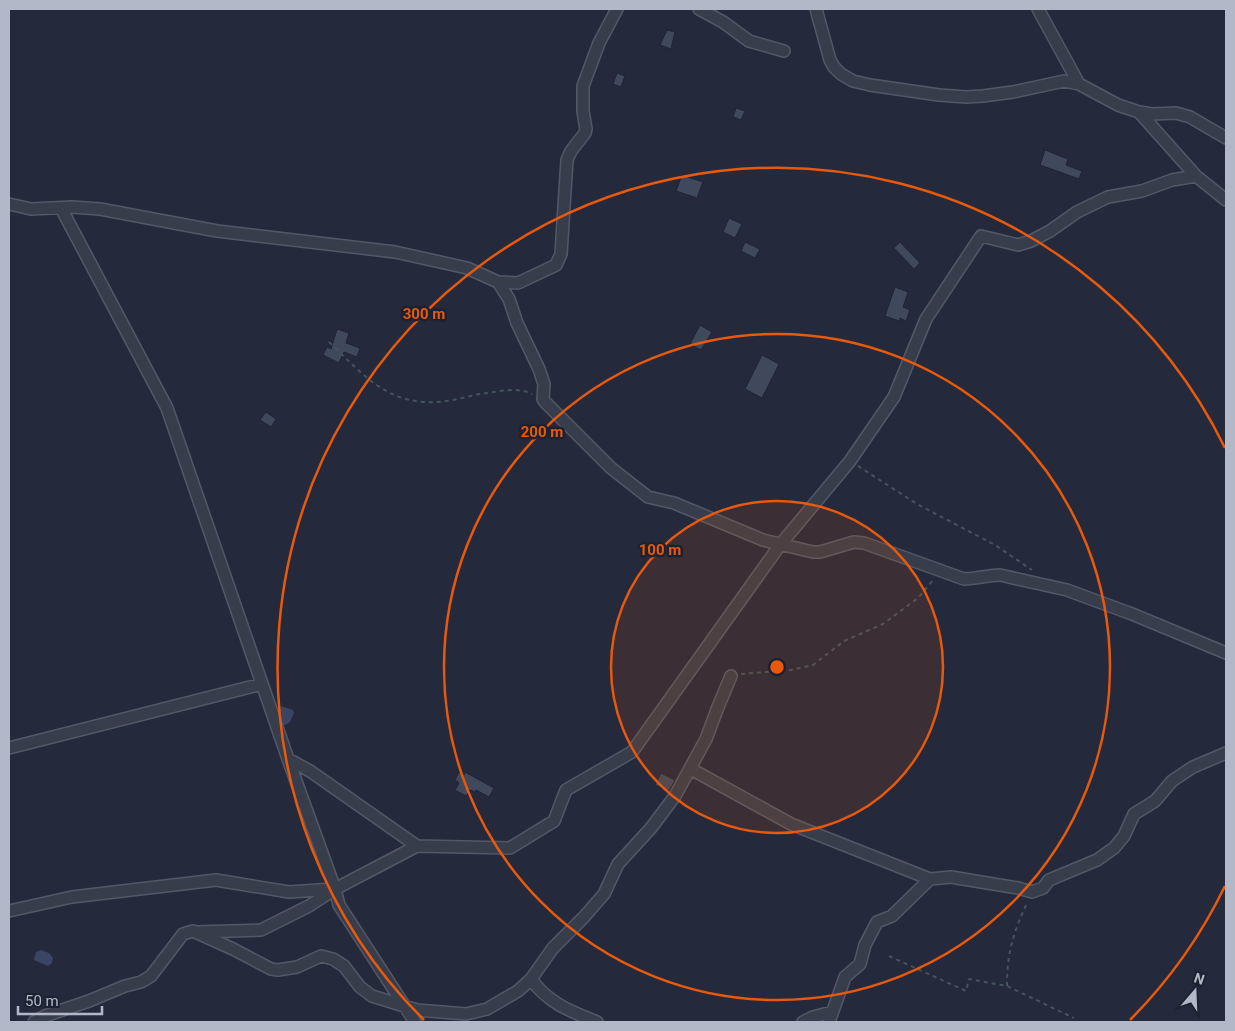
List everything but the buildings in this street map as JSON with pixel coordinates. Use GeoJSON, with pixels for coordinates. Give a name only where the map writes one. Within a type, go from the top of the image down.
{"type":"FeatureCollection","features":[{"type":"Feature","properties":{"kind":"street"},"geometry":{"type":"LineString","coordinates":[[9,204],[31,209],[100,209],[186,226],[395,252],[467,268],[498,282],[513,284],[523,281],[552,267],[556,264],[561,254],[567,160],[571,150],[583,138],[586,129],[583,112],[583,86],[599,43],[617,9]]}},
{"type":"Feature","properties":{"kind":"street"},"geometry":{"type":"LineString","coordinates":[[699,9],[723,22],[749,41],[784,51]]}},
{"type":"Feature","properties":{"kind":"street"},"geometry":{"type":"LineString","coordinates":[[816,9],[830,60],[834,67],[853,81],[915,92],[966,97],[1012,92],[1064,81],[1079,84],[1118,105],[1139,112],[1152,114],[1176,113],[1190,117],[1226,138]]}},
{"type":"Feature","properties":{"kind":"street"},"geometry":{"type":"LineString","coordinates":[[1038,9],[1079,84]]}},
{"type":"Feature","properties":{"kind":"street"},"geometry":{"type":"LineString","coordinates":[[1139,112],[1196,176],[1226,200]]}},
{"type":"Feature","properties":{"kind":"street"},"geometry":{"type":"LineString","coordinates":[[34,1022],[45,1016],[125,986],[146,980],[187,931],[261,930],[309,906],[335,889],[416,846],[510,848],[554,821],[566,790],[632,752],[780,545],[850,461],[894,397],[926,319],[981,236],[1018,245],[1050,231],[1077,212],[1108,198],[1142,191],[1172,180],[1196,176]]}},
{"type":"Feature","properties":{"kind":"street"},"geometry":{"type":"LineString","coordinates":[[61,208],[167,408],[288,759],[335,889],[338,905],[415,1022]]}},
{"type":"Feature","properties":{"kind":"street"},"geometry":{"type":"LineString","coordinates":[[498,282],[508,299],[542,376],[545,388],[543,399],[611,468],[643,495],[674,503],[763,540],[780,545],[820,552],[854,542],[864,543],[964,579],[989,575],[1000,576],[1067,590],[1132,614],[1226,653]]}},
{"type":"Feature","properties":{"kind":"street"},"geometry":{"type":"LineString","coordinates":[[197,932],[271,969],[278,970],[297,967],[321,956],[333,959],[344,966],[360,987],[372,996],[417,1010],[466,1014],[486,1009],[518,991],[530,980],[553,948],[597,903],[608,887],[618,864],[675,796],[706,739],[731,676]]}},
{"type":"Feature","properties":{"kind":"street"},"geometry":{"type":"LineString","coordinates":[[9,748],[262,684]]}},
{"type":"Feature","properties":{"kind":"street"},"geometry":{"type":"LineString","coordinates":[[690,769],[791,824],[930,878],[950,877],[1032,892],[1043,888],[1049,880],[1097,860],[1114,848],[1124,836],[1134,814],[1155,800],[1172,781],[1193,767],[1226,753]]}},
{"type":"Feature","properties":{"kind":"street"},"geometry":{"type":"LineString","coordinates":[[288,759],[310,771],[416,846]]}},
{"type":"Feature","properties":{"kind":"street"},"geometry":{"type":"LineString","coordinates":[[803,1022],[813,1017],[831,1017],[840,996],[845,977],[860,964],[865,945],[877,922],[892,916],[930,878]]}},
{"type":"Feature","properties":{"kind":"street"},"geometry":{"type":"LineString","coordinates":[[9,911],[72,897],[216,880],[289,892],[335,889]]}},
{"type":"Feature","properties":{"kind":"street"},"geometry":{"type":"LineString","coordinates":[[530,980],[551,1001],[597,1022]]}},
{"type":"Feature","properties":{"kind":"path"},"geometry":{"type":"LineString","coordinates":[[329,342],[371,382],[389,393],[408,399],[439,402],[499,391],[521,390],[543,399]]}},
{"type":"Feature","properties":{"kind":"path"},"geometry":{"type":"LineString","coordinates":[[850,461],[917,504],[995,546],[1036,572]]}},
{"type":"Feature","properties":{"kind":"path"},"geometry":{"type":"LineString","coordinates":[[731,676],[790,670],[813,665],[844,640],[883,624],[918,598],[940,571]]}},
{"type":"Feature","properties":{"kind":"path"},"geometry":{"type":"LineString","coordinates":[[1007,986],[1010,945],[1015,929],[1032,892]]}},
{"type":"Feature","properties":{"kind":"path"},"geometry":{"type":"LineString","coordinates":[[889,956],[966,991],[970,979],[1007,986],[1074,1018]]}},
{"type":"Feature","properties":{"kind":"water"},"geometry":{"type":"Polygon","coordinates":[[[281,706],[293,710],[294,713],[290,722],[285,725],[278,723],[275,719],[281,706]]]}},
{"type":"Feature","properties":{"kind":"water"},"geometry":{"type":"Polygon","coordinates":[[[41,950],[49,953],[53,958],[52,963],[48,966],[34,960],[36,952],[41,950]]]}}]}
